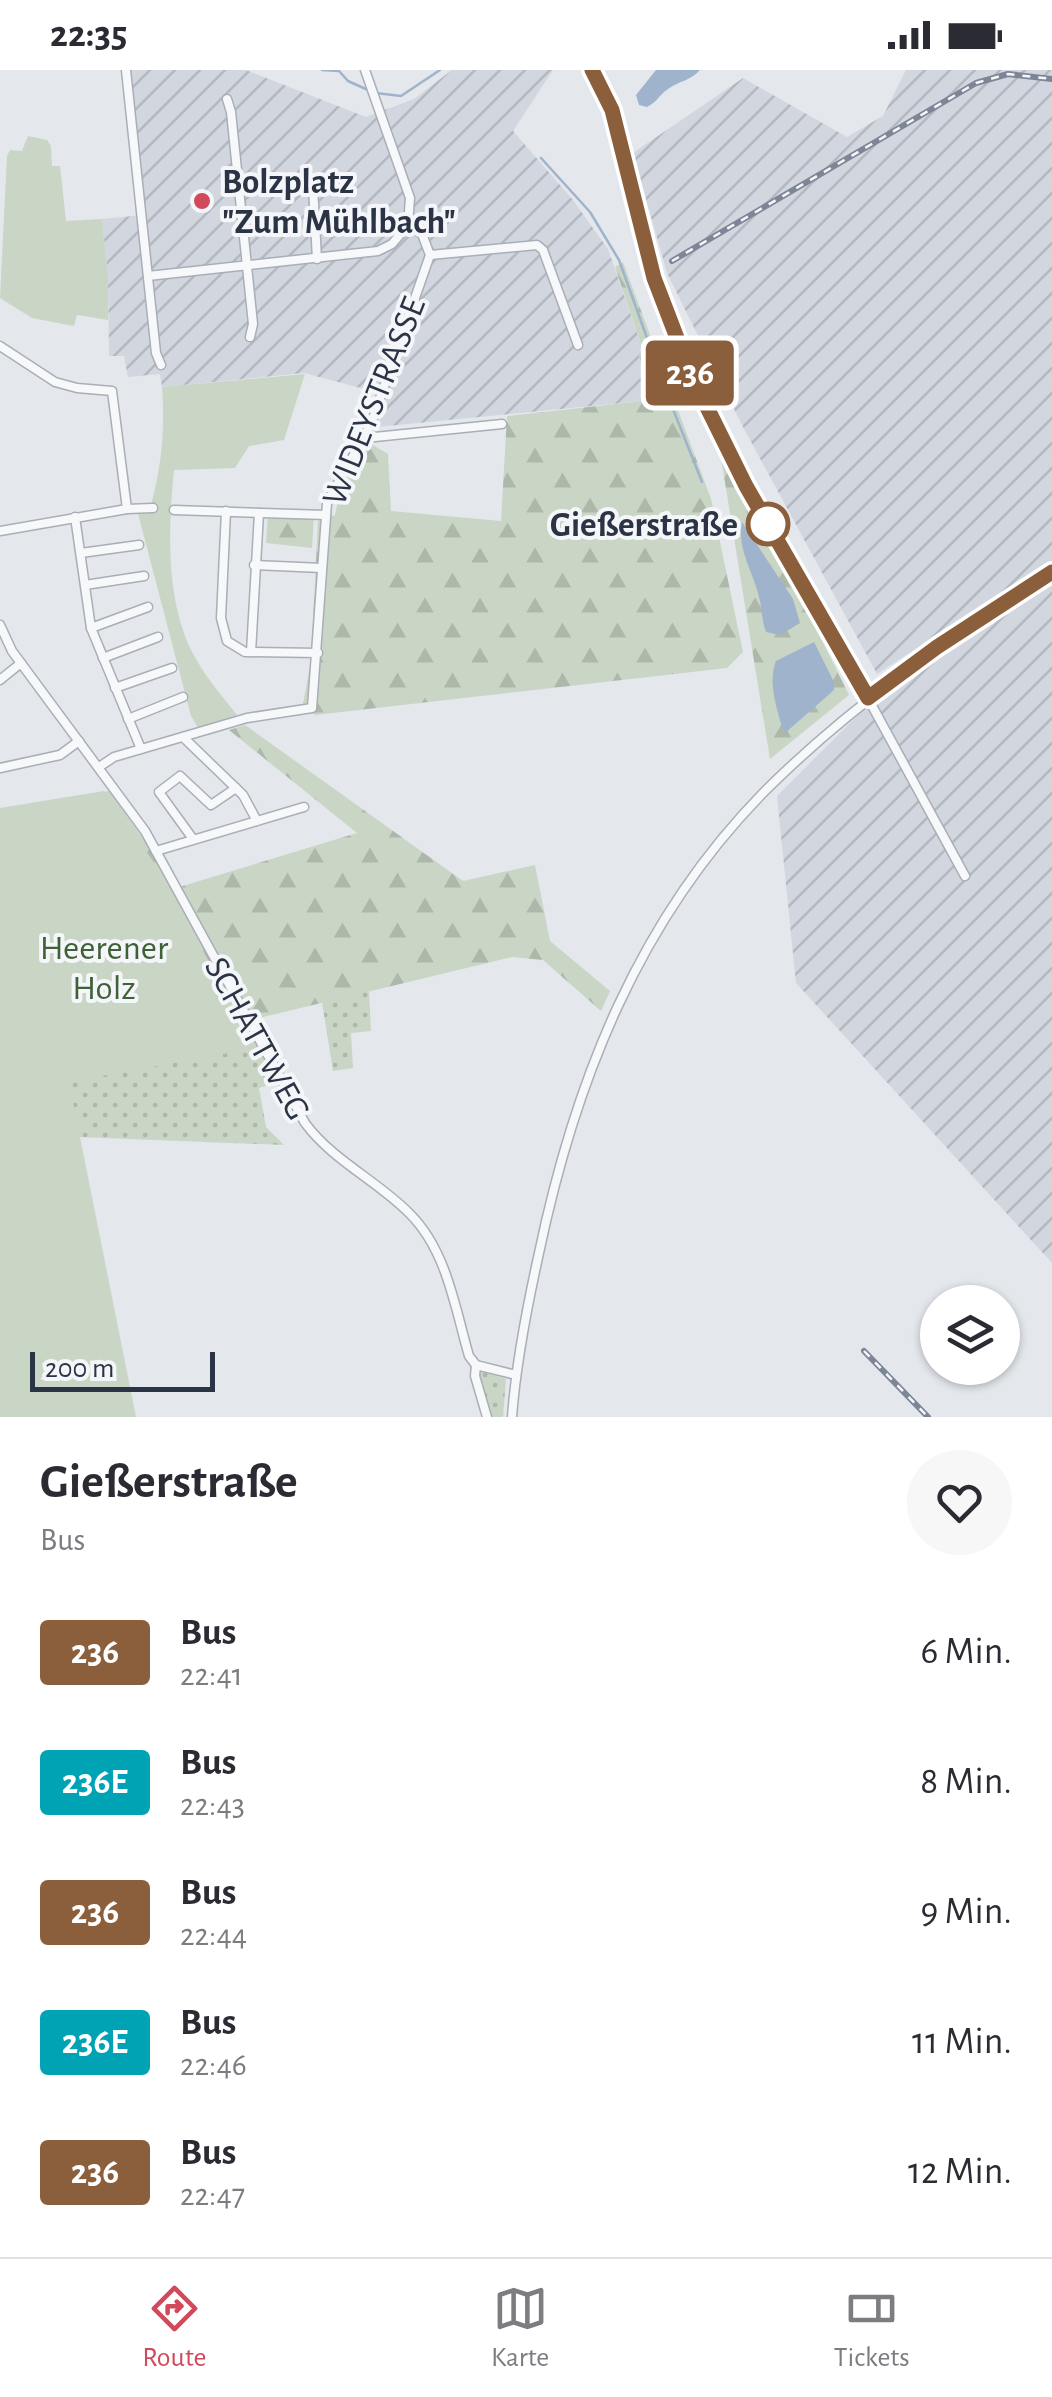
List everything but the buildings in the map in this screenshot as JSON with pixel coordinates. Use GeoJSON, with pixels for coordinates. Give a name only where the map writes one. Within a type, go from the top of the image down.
{"type":"FeatureCollection","features":[{"type":"Feature","properties":{"kind":"street"},"geometry":{"type":"LineString","coordinates":[[126,70],[156,353],[161,365]]}},
{"type":"Feature","properties":{"kind":"street","name":"WIDEYSTRASSE"},"geometry":{"type":"LineString","coordinates":[[99,767],[141,749],[248,718],[312,708],[327,503],[365,438],[430,255],[422,234],[408,225],[410,198],[365,70]]}},
{"type":"Feature","properties":{"kind":"street"},"geometry":{"type":"LineString","coordinates":[[592,70],[612,110],[646,250],[686,364],[746,486],[965,876]]}},
{"type":"Feature","properties":{"kind":"street"},"geometry":{"type":"LineString","coordinates":[[227,99],[232,112],[253,324],[250,337]]}},
{"type":"Feature","properties":{"kind":"street"},"geometry":{"type":"LineString","coordinates":[[313,187],[317,259]]}},
{"type":"Feature","properties":{"kind":"street"},"geometry":{"type":"LineString","coordinates":[[148,276],[378,252],[392,244],[408,225]]}},
{"type":"Feature","properties":{"kind":"street"},"geometry":{"type":"LineString","coordinates":[[430,255],[538,245],[578,345]]}},
{"type":"Feature","properties":{"kind":"street"},"geometry":{"type":"LineString","coordinates":[[0,346],[56,382],[112,392],[127,510]]}},
{"type":"Feature","properties":{"kind":"street"},"geometry":{"type":"LineString","coordinates":[[365,438],[502,424]]}},
{"type":"Feature","properties":{"kind":"street"},"geometry":{"type":"LineString","coordinates":[[0,531],[153,508]]}},
{"type":"Feature","properties":{"kind":"street"},"geometry":{"type":"LineString","coordinates":[[174,510],[326,515]]}},
{"type":"Feature","properties":{"kind":"street"},"geometry":{"type":"LineString","coordinates":[[226,511],[222,626],[232,647],[252,652],[318,653]]}},
{"type":"Feature","properties":{"kind":"street"},"geometry":{"type":"LineString","coordinates":[[252,652],[259,513]]}},
{"type":"Feature","properties":{"kind":"street"},"geometry":{"type":"LineString","coordinates":[[75,517],[91,628],[141,749]]}},
{"type":"Feature","properties":{"kind":"street"},"geometry":{"type":"LineString","coordinates":[[81,553],[139,545]]}},
{"type":"Feature","properties":{"kind":"street"},"geometry":{"type":"LineString","coordinates":[[254,565],[322,568]]}},
{"type":"Feature","properties":{"kind":"street"},"geometry":{"type":"LineString","coordinates":[[512,1417],[516,1375],[559,1163],[592,1062],[628,982],[665,917],[732,828],[774,782],[868,698],[916,661],[1052,572]]}},
{"type":"Feature","properties":{"kind":"street"},"geometry":{"type":"LineString","coordinates":[[86,584],[144,576]]}},
{"type":"Feature","properties":{"kind":"street"},"geometry":{"type":"LineString","coordinates":[[91,628],[148,606]]}},
{"type":"Feature","properties":{"kind":"street","name":"SCHATTWEG"},"geometry":{"type":"LineString","coordinates":[[0,625],[21,663],[156,851],[305,1123],[317,1139],[409,1212],[428,1235],[438,1253],[469,1356],[476,1365],[475,1376],[487,1417]]}},
{"type":"Feature","properties":{"kind":"street"},"geometry":{"type":"LineString","coordinates":[[103,658],[158,636]]}},
{"type":"Feature","properties":{"kind":"street"},"geometry":{"type":"LineString","coordinates":[[0,680],[21,663]]}},
{"type":"Feature","properties":{"kind":"street"},"geometry":{"type":"LineString","coordinates":[[115,688],[172,668]]}},
{"type":"Feature","properties":{"kind":"street"},"geometry":{"type":"LineString","coordinates":[[128,718],[183,696]]}},
{"type":"Feature","properties":{"kind":"street"},"geometry":{"type":"LineString","coordinates":[[183,737],[249,802],[257,821]]}},
{"type":"Feature","properties":{"kind":"street"},"geometry":{"type":"LineString","coordinates":[[0,768],[60,755],[79,742]]}},
{"type":"Feature","properties":{"kind":"street"},"geometry":{"type":"LineString","coordinates":[[193,839],[159,792],[180,776],[211,805],[236,788]]}},
{"type":"Feature","properties":{"kind":"street"},"geometry":{"type":"LineString","coordinates":[[156,851],[304,807]]}},
{"type":"Feature","properties":{"kind":"street"},"geometry":{"type":"LineString","coordinates":[[476,1365],[516,1375]]}},
{"type":"Feature","properties":{"kind":"shaded area"},"geometry":{"type":"Polygon","coordinates":[[[129,70],[246,70],[366,117],[414,99],[452,70],[553,70],[513,131],[573,200],[608,249],[644,353],[639,355],[652,400],[377,427],[387,395],[304,373],[162,387],[160,374],[128,377],[124,356],[109,356],[108,277],[102,219],[144,215],[129,70]]]}},
{"type":"Feature","properties":{"kind":"shaded area"},"geometry":{"type":"Polygon","coordinates":[[[906,70],[1052,70],[1052,561],[877,674],[743,427],[667,273],[633,153],[743,78],[847,137],[883,116],[906,70]]]}},
{"type":"Feature","properties":{"kind":"shaded area"},"geometry":{"type":"Polygon","coordinates":[[[1052,580],[1052,1263],[796,983],[777,796],[879,694],[961,636],[1052,580]]]}},
{"type":"Feature","properties":{"kind":"green space"},"geometry":{"type":"Polygon","coordinates":[[[28,136],[47,140],[52,166],[60,166],[66,221],[102,219],[108,320],[77,315],[74,326],[32,318],[0,298],[7,156],[10,150],[22,151],[28,136]]]}},
{"type":"Feature","properties":{"kind":"green space"},"geometry":{"type":"Polygon","coordinates":[[[623,262],[711,499],[743,652],[727,668],[315,715],[303,704],[311,661],[318,521],[335,515],[340,492],[368,442],[388,454],[391,511],[501,521],[507,416],[651,400],[639,355],[644,353],[615,267],[623,262]]]}},
{"type":"Feature","properties":{"kind":"green space"},"geometry":{"type":"Polygon","coordinates":[[[305,374],[284,440],[249,446],[235,468],[174,470],[170,542],[179,615],[196,659],[237,715],[199,729],[191,716],[136,506],[151,505],[155,490],[162,446],[162,387],[305,374]]]}},
{"type":"Feature","properties":{"kind":"green space"},"geometry":{"type":"Polygon","coordinates":[[[721,458],[811,618],[849,695],[770,759],[721,458]]]}},
{"type":"Feature","properties":{"kind":"green space"},"geometry":{"type":"Polygon","coordinates":[[[268,513],[314,515],[312,548],[266,543],[268,513]]]}},
{"type":"Feature","properties":{"kind":"green space","name":"Heerener Holz"},"geometry":{"type":"Polygon","coordinates":[[[245,725],[463,881],[535,865],[550,941],[610,991],[601,1011],[543,960],[512,957],[255,1019],[259,1046],[66,1080],[0,1417],[0,811],[109,791],[153,852],[173,889],[357,833],[229,730],[245,725]]]}},
{"type":"Feature","properties":{"kind":"green space","name":"Heerener Holz"},"geometry":{"type":"Polygon","coordinates":[[[104,791],[158,868],[256,1048],[69,1082],[136,1417],[0,1417],[0,808],[104,791]]]}},
{"type":"Feature","properties":{"kind":"green space"},"geometry":{"type":"Polygon","coordinates":[[[369,991],[371,1031],[351,1033],[353,1068],[333,1071],[322,1002],[369,991]]]}},
{"type":"Feature","properties":{"kind":"green space"},"geometry":{"type":"Polygon","coordinates":[[[259,1046],[278,1082],[259,1088],[266,1127],[284,1145],[78,1137],[66,1080],[259,1046]]]}},
{"type":"Feature","properties":{"kind":"green space"},"geometry":{"type":"Polygon","coordinates":[[[480,1371],[506,1379],[503,1417],[491,1417],[478,1376],[480,1371]]]}},
{"type":"Feature","properties":{"kind":"water"},"geometry":{"type":"Polygon","coordinates":[[[656,70],[700,70],[647,107],[639,105],[636,95],[656,70]]]}},
{"type":"Feature","properties":{"kind":"water"},"geometry":{"type":"Polygon","coordinates":[[[742,522],[793,599],[800,623],[780,635],[766,632],[758,591],[744,552],[742,522]]]}},
{"type":"Feature","properties":{"kind":"water"},"geometry":{"type":"Polygon","coordinates":[[[814,642],[834,690],[784,734],[773,688],[776,661],[814,642]]]}},
{"type":"Feature","properties":{"kind":"waterway"},"geometry":{"type":"LineString","coordinates":[[322,70],[339,71],[348,81],[368,90]]}},
{"type":"Feature","properties":{"kind":"waterway"},"geometry":{"type":"LineString","coordinates":[[376,93],[401,96],[440,70]]}},
{"type":"Feature","properties":{"kind":"waterway"},"geometry":{"type":"LineString","coordinates":[[541,158],[590,212],[619,260],[670,402]]}},
{"type":"Feature","properties":{"kind":"waterway"},"geometry":{"type":"LineString","coordinates":[[673,409],[702,482]]}},
{"type":"Feature","properties":{"kind":"railway"},"geometry":{"type":"LineString","coordinates":[[672,261],[976,83],[1008,74],[1052,79]]}},
{"type":"Feature","properties":{"kind":"railway"},"geometry":{"type":"LineString","coordinates":[[864,1351],[928,1417]]}},
{"type":"Feature","properties":{"kind":"bus line","name":"236"},"geometry":{"type":"LineString","coordinates":[[592,70],[612,110],[654,278],[692,377],[746,486],[868,698],[916,661],[1052,572]]}},
{"type":"Feature","properties":{"kind":"place","name":"Bolzplatz \"Zum Mühlbach\""},"geometry":{"type":"Point","coordinates":[202,201]}},
{"type":"Feature","properties":{"kind":"place","name":"Gießerstraße"},"geometry":{"type":"Point","coordinates":[768,524]}}]}
